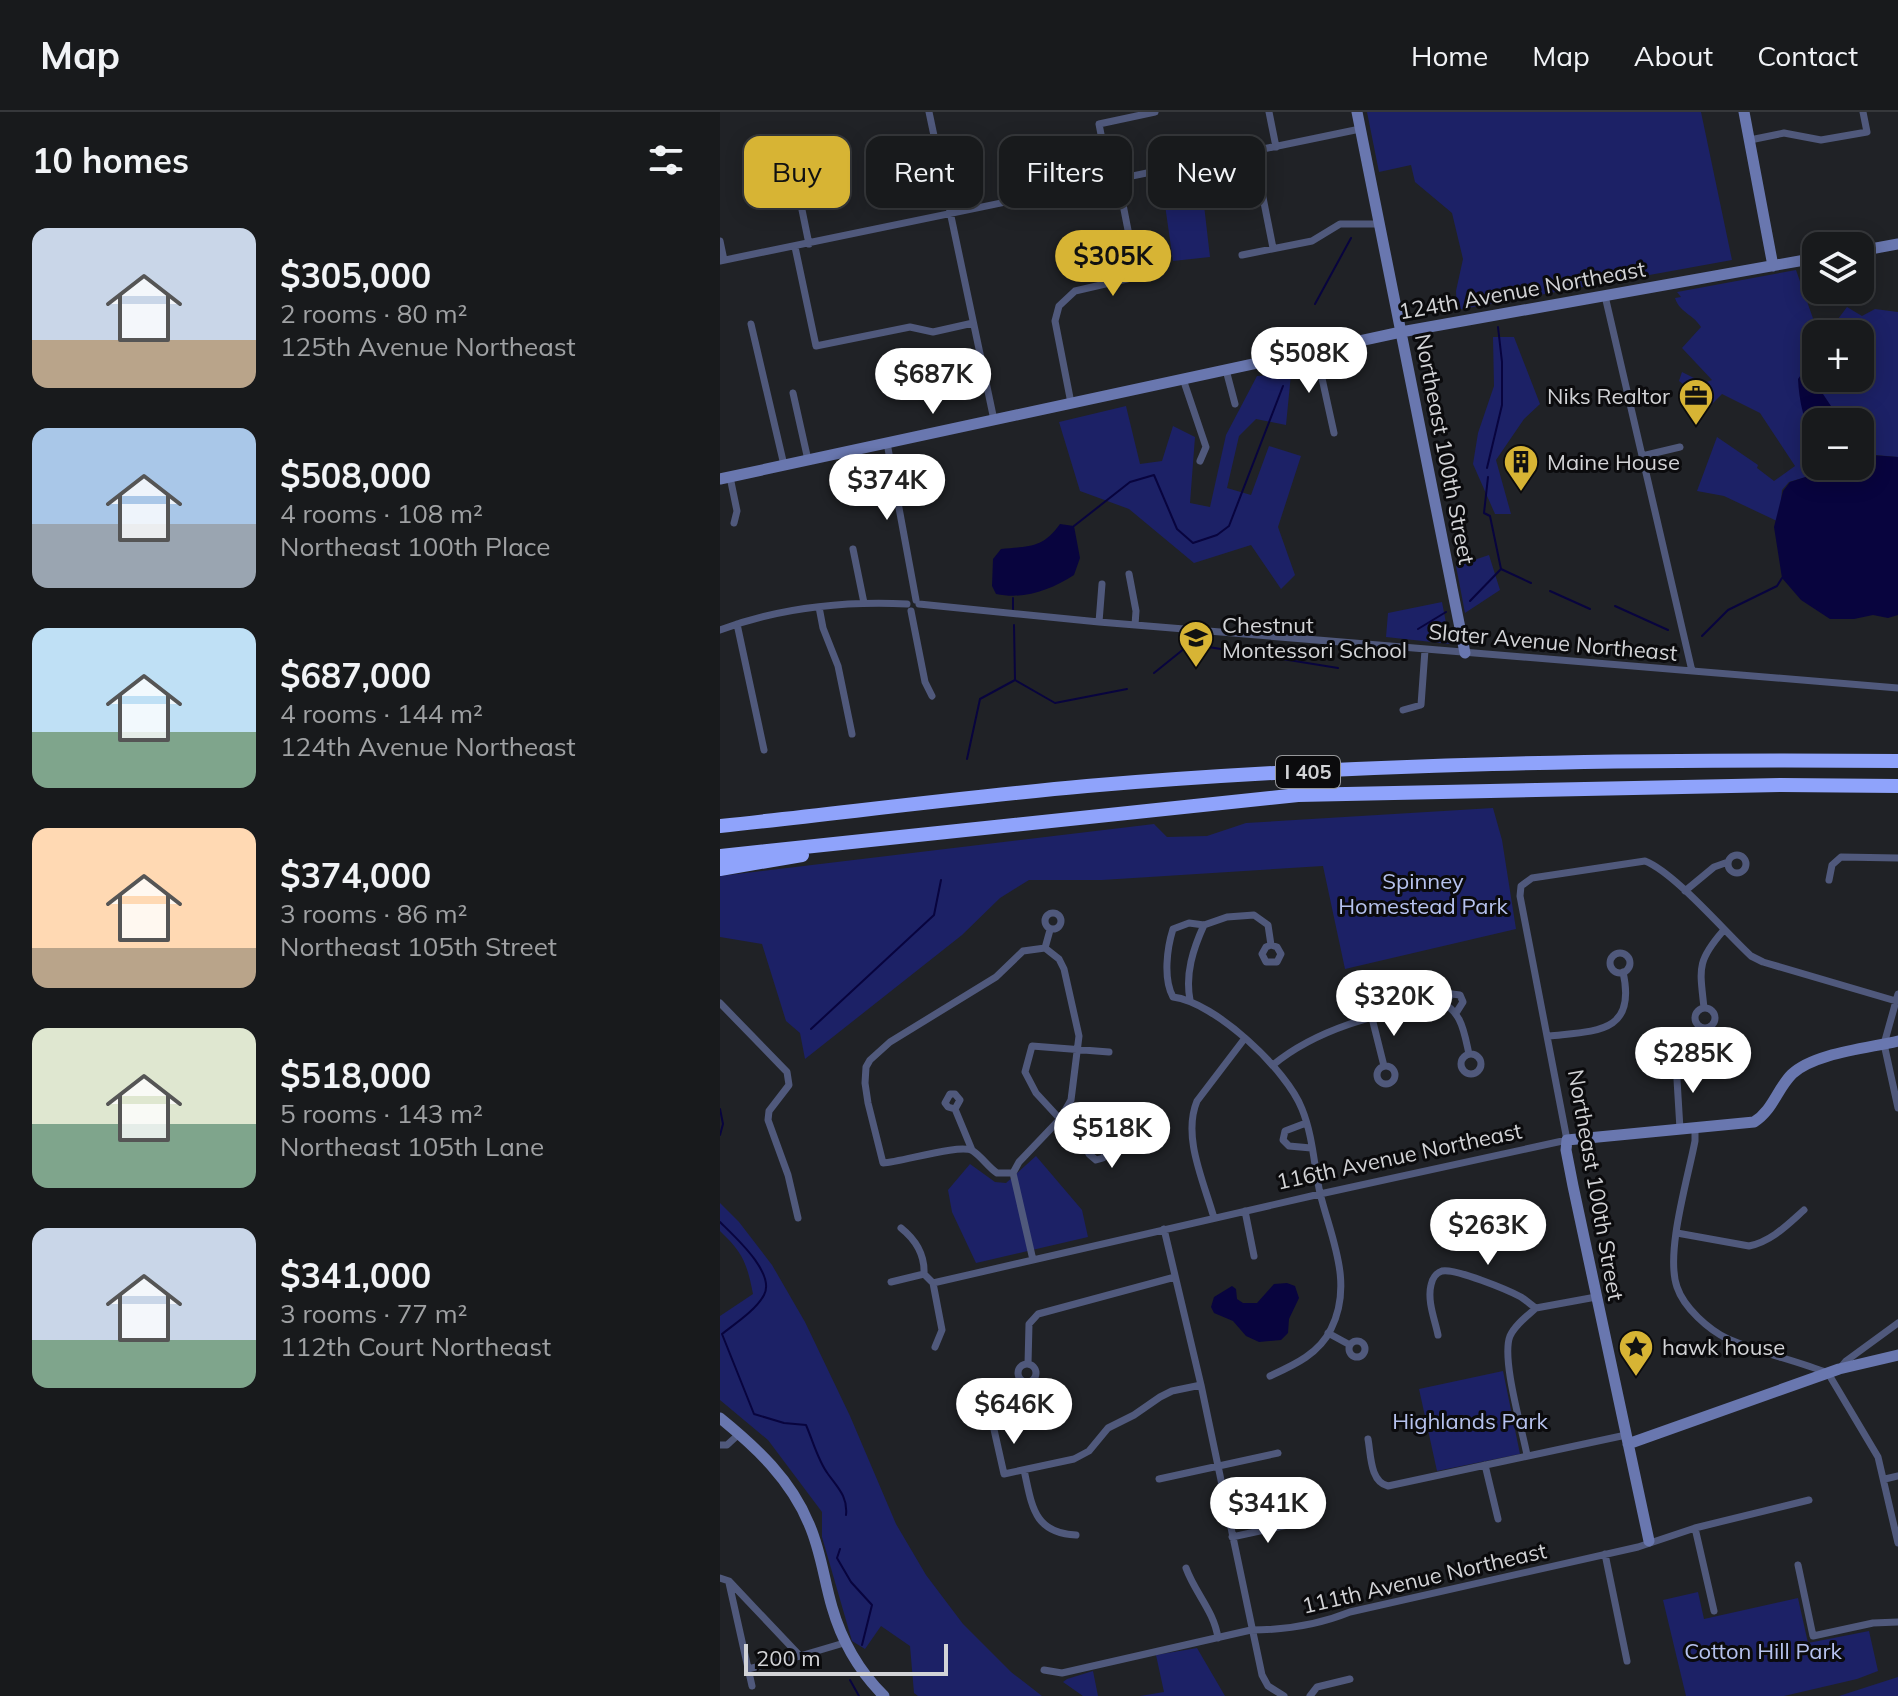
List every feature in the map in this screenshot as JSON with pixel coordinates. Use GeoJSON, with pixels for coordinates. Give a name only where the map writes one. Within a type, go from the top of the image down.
{"type":"FeatureCollection","features":[{"type":"Feature","properties":{"kind":"highway","name":"I 405"},"geometry":{"type":"LineString","coordinates":[[720,826],[1087,786],[1428,765],[1898,761]]}},
{"type":"Feature","properties":{"kind":"highway","name":"I 405"},"geometry":{"type":"LineString","coordinates":[[720,856],[1298,795],[1781,785],[1898,786]]}},
{"type":"Feature","properties":{"kind":"highway"},"geometry":{"type":"LineString","coordinates":[[720,869],[890,837]]}},
{"type":"Feature","properties":{"kind":"street"},"geometry":{"type":"LineString","coordinates":[[929,112],[994,420]]}},
{"type":"Feature","properties":{"kind":"street"},"geometry":{"type":"LineString","coordinates":[[1102,136],[1099,124],[1155,112]]}},
{"type":"Feature","properties":{"kind":"street"},"geometry":{"type":"LineString","coordinates":[[1269,112],[1276,147]]}},
{"type":"Feature","properties":{"kind":"street","name":"Northeast 100th Street"},"geometry":{"type":"LineString","coordinates":[[1357,112],[1465,653]]}},
{"type":"Feature","properties":{"kind":"street"},"geometry":{"type":"LineString","coordinates":[[1744,112],[1773,266]]}},
{"type":"Feature","properties":{"kind":"street"},"geometry":{"type":"LineString","coordinates":[[1750,140],[1784,133],[1821,140],[1867,132],[1863,112]]}},
{"type":"Feature","properties":{"kind":"street"},"geometry":{"type":"LineString","coordinates":[[1265,150],[1360,129]]}},
{"type":"Feature","properties":{"kind":"street"},"geometry":{"type":"LineString","coordinates":[[720,241],[722,261],[999,205]]}},
{"type":"Feature","properties":{"kind":"street"},"geometry":{"type":"LineString","coordinates":[[802,208],[809,244]]}},
{"type":"Feature","properties":{"kind":"street"},"geometry":{"type":"LineString","coordinates":[[1121,208],[1137,276]]}},
{"type":"Feature","properties":{"kind":"street"},"geometry":{"type":"LineString","coordinates":[[1265,208],[1273,248]]}},
{"type":"Feature","properties":{"kind":"street"},"geometry":{"type":"LineString","coordinates":[[1242,255],[1312,241],[1340,224],[1379,224]]}},
{"type":"Feature","properties":{"kind":"street"},"geometry":{"type":"LineString","coordinates":[[1874,248],[1898,244]]}},
{"type":"Feature","properties":{"kind":"street"},"geometry":{"type":"LineString","coordinates":[[795,247],[816,346],[910,327],[933,332],[973,323]]}},
{"type":"Feature","properties":{"kind":"street","name":"124th Avenue Northeast"},"geometry":{"type":"LineString","coordinates":[[725,478],[1401,332],[1802,261]]}},
{"type":"Feature","properties":{"kind":"street"},"geometry":{"type":"LineString","coordinates":[[1071,403],[1055,321],[1059,306],[1075,291],[1157,272]]}},
{"type":"Feature","properties":{"kind":"street"},"geometry":{"type":"LineString","coordinates":[[1605,296],[1692,671]]}},
{"type":"Feature","properties":{"kind":"street"},"geometry":{"type":"LineString","coordinates":[[751,324],[784,465]]}},
{"type":"Feature","properties":{"kind":"street"},"geometry":{"type":"LineString","coordinates":[[1316,351],[1334,433]]}},
{"type":"Feature","properties":{"kind":"street"},"geometry":{"type":"LineString","coordinates":[[1226,370],[1235,404]]}},
{"type":"Feature","properties":{"kind":"street"},"geometry":{"type":"LineString","coordinates":[[1183,379],[1206,447],[1200,461]]}},
{"type":"Feature","properties":{"kind":"street"},"geometry":{"type":"LineString","coordinates":[[793,393],[808,460]]}},
{"type":"Feature","properties":{"kind":"street"},"geometry":{"type":"LineString","coordinates":[[720,630],[767,616],[819,607],[864,603],[909,608],[918,602],[887,443]]}},
{"type":"Feature","properties":{"kind":"street"},"geometry":{"type":"LineString","coordinates":[[1642,456],[1680,447]]}},
{"type":"Feature","properties":{"kind":"street"},"geometry":{"type":"LineString","coordinates":[[725,478],[737,511],[734,523]]}},
{"type":"Feature","properties":{"kind":"street"},"geometry":{"type":"LineString","coordinates":[[853,549],[864,603]]}},
{"type":"Feature","properties":{"kind":"street"},"geometry":{"type":"LineString","coordinates":[[1129,574],[1136,611],[1135,625]]}},
{"type":"Feature","properties":{"kind":"street"},"geometry":{"type":"LineString","coordinates":[[1099,622],[1102,584]]}},
{"type":"Feature","properties":{"kind":"street","name":"Slater Avenue Northeast"},"geometry":{"type":"LineString","coordinates":[[918,602],[1099,622],[1898,688]]}},
{"type":"Feature","properties":{"kind":"street"},"geometry":{"type":"LineString","coordinates":[[819,607],[823,628],[838,666],[852,734]]}},
{"type":"Feature","properties":{"kind":"street"},"geometry":{"type":"LineString","coordinates":[[909,608],[925,682],[932,696]]}},
{"type":"Feature","properties":{"kind":"street"},"geometry":{"type":"LineString","coordinates":[[737,624],[764,750]]}},
{"type":"Feature","properties":{"kind":"street"},"geometry":{"type":"LineString","coordinates":[[1421,705],[1425,650]]}},
{"type":"Feature","properties":{"kind":"street"},"geometry":{"type":"LineString","coordinates":[[1403,710],[1433,702]]}},
{"type":"Feature","properties":{"kind":"street"},"geometry":{"type":"LineString","coordinates":[[1829,880],[1832,865],[1841,857],[1898,858]]}},
{"type":"Feature","properties":{"kind":"street","name":"Northeast 100th Street"},"geometry":{"type":"LineString","coordinates":[[1649,1541],[1566,1150],[1567,1140],[1549,1036],[1520,896],[1523,883],[1532,878],[1645,861],[1655,865],[1685,891]]}},
{"type":"Feature","properties":{"kind":"street"},"geometry":{"type":"LineString","coordinates":[[1728,862],[1714,867],[1685,891],[1751,956],[1763,962],[1897,998],[1884,1044],[1898,1108]]}},
{"type":"Feature","properties":{"kind":"street"},"geometry":{"type":"LineString","coordinates":[[1270,1376],[1300,1363],[1322,1343],[1328,1333],[1339,1302],[1340,1258],[1320,1194],[1300,1105],[1273,1065],[1245,1038],[1190,1000],[1173,997],[1169,991],[1168,944],[1173,929],[1189,923],[1204,925],[1227,917],[1254,915],[1268,925],[1271,945]]}},
{"type":"Feature","properties":{"kind":"street"},"geometry":{"type":"LineString","coordinates":[[1190,1000],[1187,983],[1204,925]]}},
{"type":"Feature","properties":{"kind":"street"},"geometry":{"type":"LineString","coordinates":[[1045,948],[1050,930]]}},
{"type":"Feature","properties":{"kind":"street"},"geometry":{"type":"LineString","coordinates":[[1704,1008],[1701,965],[1704,955],[1723,931]]}},
{"type":"Feature","properties":{"kind":"street"},"geometry":{"type":"LineString","coordinates":[[972,1150],[955,1148],[908,1161],[883,1163],[868,1103],[866,1067],[890,1042],[996,977],[1023,951],[1045,948],[1059,959],[1064,969],[1077,1026],[1077,1051],[1071,1100],[1060,1119],[1019,1162],[1013,1173],[1033,1260]]}},
{"type":"Feature","properties":{"kind":"street"},"geometry":{"type":"LineString","coordinates":[[1549,1036],[1600,1030],[1616,1022],[1626,1005],[1623,972]]}},
{"type":"Feature","properties":{"kind":"street"},"geometry":{"type":"LineString","coordinates":[[1452,994],[1460,995],[1463,1002],[1450,1008],[1452,994]]}},
{"type":"Feature","properties":{"kind":"street"},"geometry":{"type":"LineString","coordinates":[[1273,1065],[1308,1040],[1372,1018],[1438,1001],[1450,1008],[1463,1024],[1469,1054]]}},
{"type":"Feature","properties":{"kind":"street"},"geometry":{"type":"LineString","coordinates":[[720,1003],[787,1072],[789,1085],[769,1111],[768,1120],[788,1175],[798,1218]]}},
{"type":"Feature","properties":{"kind":"street"},"geometry":{"type":"LineString","coordinates":[[1372,1018],[1384,1066]]}},
{"type":"Feature","properties":{"kind":"street"},"geometry":{"type":"LineString","coordinates":[[1214,1218],[1193,1141],[1191,1121],[1197,1101],[1245,1038]]}},
{"type":"Feature","properties":{"kind":"street","name":"116th Avenue Northeast"},"geometry":{"type":"LineString","coordinates":[[933,1283],[1567,1140],[1754,1122],[1763,1116],[1784,1084],[1801,1067],[1898,1041]]}},
{"type":"Feature","properties":{"kind":"street"},"geometry":{"type":"LineString","coordinates":[[1079,1134],[1107,1140],[1109,1147],[1103,1158],[1096,1160],[1091,1157],[1079,1134],[1036,1093],[1025,1072],[1032,1046],[1109,1052]]}},
{"type":"Feature","properties":{"kind":"street"},"geometry":{"type":"LineString","coordinates":[[1676,1063],[1680,1129]]}},
{"type":"Feature","properties":{"kind":"street"},"geometry":{"type":"LineString","coordinates":[[955,1109],[972,1150],[997,1173],[1013,1173]]}},
{"type":"Feature","properties":{"kind":"street"},"geometry":{"type":"LineString","coordinates":[[1306,1123],[1285,1131],[1283,1140],[1289,1146],[1311,1148]]}},
{"type":"Feature","properties":{"kind":"street"},"geometry":{"type":"LineString","coordinates":[[1695,1128],[1677,1233],[1674,1277],[1682,1298],[1715,1332],[1727,1338],[1834,1371],[1878,1457],[1898,1543]]}},
{"type":"Feature","properties":{"kind":"street"},"geometry":{"type":"LineString","coordinates":[[1677,1233],[1749,1246],[1775,1235],[1804,1210]]}},
{"type":"Feature","properties":{"kind":"street"},"geometry":{"type":"LineString","coordinates":[[1245,1211],[1254,1256]]}},
{"type":"Feature","properties":{"kind":"street"},"geometry":{"type":"LineString","coordinates":[[901,1228],[912,1236],[921,1251],[924,1274],[933,1283],[942,1330],[935,1347]]}},
{"type":"Feature","properties":{"kind":"street"},"geometry":{"type":"LineString","coordinates":[[1164,1229],[1201,1385],[1251,1630],[1265,1682],[1284,1696]]}},
{"type":"Feature","properties":{"kind":"street"},"geometry":{"type":"LineString","coordinates":[[1438,1335],[1431,1285],[1435,1275],[1449,1270],[1521,1297],[1536,1308]]}},
{"type":"Feature","properties":{"kind":"street"},"geometry":{"type":"LineString","coordinates":[[891,1282],[924,1274]]}},
{"type":"Feature","properties":{"kind":"street"},"geometry":{"type":"LineString","coordinates":[[1028,1364],[1029,1324],[1038,1314],[1175,1277]]}},
{"type":"Feature","properties":{"kind":"street"},"geometry":{"type":"LineString","coordinates":[[1527,1455],[1507,1353],[1511,1335],[1536,1308],[1596,1297]]}},
{"type":"Feature","properties":{"kind":"street"},"geometry":{"type":"LineString","coordinates":[[1834,1371],[1898,1323]]}},
{"type":"Feature","properties":{"kind":"street"},"geometry":{"type":"LineString","coordinates":[[1328,1333],[1350,1345]]}},
{"type":"Feature","properties":{"kind":"street"},"geometry":{"type":"LineString","coordinates":[[1368,1439],[1376,1479],[1388,1486],[1527,1455],[1627,1439],[1834,1371],[1898,1355]]}},
{"type":"Feature","properties":{"kind":"street"},"geometry":{"type":"LineString","coordinates":[[993,1425],[1004,1474],[1074,1459],[1089,1451],[1108,1428],[1160,1397],[1201,1385]]}},
{"type":"Feature","properties":{"kind":"street"},"geometry":{"type":"LineString","coordinates":[[720,1418],[766,1458],[785,1480],[816,1541],[844,1643],[855,1663],[884,1696]]}},
{"type":"Feature","properties":{"kind":"street"},"geometry":{"type":"LineString","coordinates":[[720,1445],[727,1445],[739,1434]]}},
{"type":"Feature","properties":{"kind":"street"},"geometry":{"type":"LineString","coordinates":[[1159,1479],[1278,1453]]}},
{"type":"Feature","properties":{"kind":"street"},"geometry":{"type":"LineString","coordinates":[[1485,1465],[1498,1519]]}},
{"type":"Feature","properties":{"kind":"street"},"geometry":{"type":"LineString","coordinates":[[1024,1470],[1038,1518],[1047,1528],[1059,1534],[1076,1535]]}},
{"type":"Feature","properties":{"kind":"street"},"geometry":{"type":"LineString","coordinates":[[1885,1479],[1898,1476]]}},
{"type":"Feature","properties":{"kind":"street","name":"111th Avenue Northeast"},"geometry":{"type":"LineString","coordinates":[[1044,1670],[1062,1673],[1251,1630],[1286,1629],[1327,1621],[1350,1612],[1638,1547],[1695,1528],[1809,1500]]}},
{"type":"Feature","properties":{"kind":"street"},"geometry":{"type":"LineString","coordinates":[[1232,1537],[1297,1523]]}},
{"type":"Feature","properties":{"kind":"street"},"geometry":{"type":"LineString","coordinates":[[1695,1528],[1714,1611]]}},
{"type":"Feature","properties":{"kind":"street"},"geometry":{"type":"LineString","coordinates":[[1605,1554],[1627,1661]]}},
{"type":"Feature","properties":{"kind":"street"},"geometry":{"type":"LineString","coordinates":[[1798,1565],[1813,1636],[1873,1623],[1898,1622]]}},
{"type":"Feature","properties":{"kind":"street"},"geometry":{"type":"LineString","coordinates":[[1186,1568],[1194,1589],[1215,1622],[1218,1638]]}},
{"type":"Feature","properties":{"kind":"street"},"geometry":{"type":"LineString","coordinates":[[724,1580],[800,1656]]}},
{"type":"Feature","properties":{"kind":"street"},"geometry":{"type":"LineString","coordinates":[[724,1580],[752,1686]]}},
{"type":"Feature","properties":{"kind":"street"},"geometry":{"type":"LineString","coordinates":[[748,1669],[844,1643]]}},
{"type":"Feature","properties":{"kind":"street"},"geometry":{"type":"LineString","coordinates":[[1310,1696],[1317,1687],[1350,1679]]}},
{"type":"Feature","properties":{"kind":"green space"},"geometry":{"type":"Polygon","coordinates":[[[1367,112],[1701,112],[1732,260],[1457,310],[1456,291],[1463,259],[1452,213],[1415,182],[1411,165],[1379,172],[1367,112]]]}},
{"type":"Feature","properties":{"kind":"green space"},"geometry":{"type":"Polygon","coordinates":[[[1165,208],[1204,208],[1210,257],[1173,261],[1165,208]]]}},
{"type":"Feature","properties":{"kind":"green space"},"geometry":{"type":"Polygon","coordinates":[[[1796,270],[1802,287],[1802,304],[1808,304],[1814,320],[1802,320],[1802,392],[1874,392],[1874,320],[1837,320],[1847,307],[1862,316],[1875,309],[1898,312],[1898,457],[1874,455],[1874,408],[1802,408],[1802,478],[1789,482],[1782,490],[1779,522],[1724,496],[1697,491],[1717,437],[1758,465],[1757,468],[1774,481],[1795,466],[1760,413],[1722,394],[1711,405],[1679,381],[1682,372],[1704,383],[1712,380],[1682,348],[1701,327],[1677,303],[1675,298],[1681,297],[1677,292],[1796,270]]]}},
{"type":"Feature","properties":{"kind":"green space"},"geometry":{"type":"Polygon","coordinates":[[[1493,337],[1514,337],[1540,404],[1524,419],[1496,460],[1511,514],[1495,514],[1473,464],[1478,433],[1494,386],[1493,337]]]}},
{"type":"Feature","properties":{"kind":"green space"},"geometry":{"type":"Polygon","coordinates":[[[1291,374],[1286,425],[1256,419],[1239,436],[1227,488],[1251,495],[1269,446],[1301,456],[1278,527],[1295,575],[1281,589],[1251,545],[1194,563],[1129,509],[1080,491],[1059,422],[1126,406],[1140,464],[1162,461],[1173,426],[1195,437],[1190,503],[1210,507],[1226,435],[1257,376],[1291,374]]]}},
{"type":"Feature","properties":{"kind":"green space"},"geometry":{"type":"Polygon","coordinates":[[[1489,555],[1500,590],[1465,613],[1456,566],[1489,555]]]}},
{"type":"Feature","properties":{"kind":"green space"},"geometry":{"type":"Polygon","coordinates":[[[1442,602],[1450,644],[1386,637],[1388,613],[1442,602]]]}},
{"type":"Feature","properties":{"kind":"green space","name":"Spinney Homestead Park"},"geometry":{"type":"Polygon","coordinates":[[[1493,808],[1502,840],[1516,929],[1345,969],[1323,866],[1102,880],[1029,880],[1000,898],[962,935],[805,1059],[800,1033],[786,1021],[762,944],[720,937],[720,876],[1154,824],[1167,837],[1207,836],[1246,823],[1493,808]]]}},
{"type":"Feature","properties":{"kind":"green space"},"geometry":{"type":"Polygon","coordinates":[[[1036,1156],[1082,1210],[1088,1237],[976,1263],[952,1212],[948,1190],[970,1164],[995,1182],[1006,1183],[1036,1156]]]}},
{"type":"Feature","properties":{"kind":"green space"},"geometry":{"type":"Polygon","coordinates":[[[720,1203],[772,1265],[805,1322],[850,1416],[896,1524],[926,1575],[963,1624],[1011,1672],[1042,1696],[918,1696],[914,1693],[910,1646],[881,1626],[865,1649],[852,1641],[822,1537],[822,1512],[768,1440],[720,1400],[720,1316],[753,1294],[743,1259],[720,1231],[720,1203]]]}},
{"type":"Feature","properties":{"kind":"green space","name":"Highlands Park"},"geometry":{"type":"Polygon","coordinates":[[[1503,1371],[1520,1454],[1437,1471],[1419,1389],[1503,1371]]]}},
{"type":"Feature","properties":{"kind":"green space","name":"Cotton Hill Park"},"geometry":{"type":"Polygon","coordinates":[[[1698,1592],[1704,1619],[1798,1598],[1808,1643],[1869,1631],[1878,1671],[1784,1696],[1686,1696],[1663,1600],[1698,1592]]]}},
{"type":"Feature","properties":{"kind":"green space"},"geometry":{"type":"Polygon","coordinates":[[[1197,1648],[1225,1696],[1140,1696],[1164,1692],[1156,1655],[1197,1648]]]}},
{"type":"Feature","properties":{"kind":"green space"},"geometry":{"type":"Polygon","coordinates":[[[1093,1671],[1098,1696],[1083,1696],[1063,1682],[1067,1679],[1093,1671]]]}},
{"type":"Feature","properties":{"kind":"green space"},"geometry":{"type":"Polygon","coordinates":[[[1898,1677],[1898,1696],[1839,1696],[1898,1677]]]}},
{"type":"Feature","properties":{"kind":"shaded area"},"geometry":{"type":"Polygon","coordinates":[[[1802,373],[1802,392],[1822,392],[1832,408],[1802,408],[1798,379],[1802,373]]]}},
{"type":"Feature","properties":{"kind":"shaded area"},"geometry":{"type":"Polygon","coordinates":[[[1874,455],[1898,457],[1898,615],[1888,618],[1873,615],[1830,619],[1801,600],[1782,578],[1774,527],[1783,491],[1790,482],[1802,478],[1874,480],[1874,455]]]}},
{"type":"Feature","properties":{"kind":"shaded area"},"geometry":{"type":"Polygon","coordinates":[[[1060,524],[1074,526],[1080,558],[1074,575],[1037,592],[1017,596],[996,594],[992,586],[993,559],[1001,549],[1041,542],[1060,524]]]}},
{"type":"Feature","properties":{"kind":"shaded area"},"geometry":{"type":"Polygon","coordinates":[[[1274,1284],[1295,1286],[1299,1298],[1289,1319],[1288,1333],[1281,1340],[1259,1342],[1246,1336],[1233,1321],[1214,1313],[1211,1307],[1214,1297],[1232,1286],[1236,1289],[1237,1299],[1243,1303],[1257,1303],[1274,1284]]]}},
{"type":"Feature","properties":{"kind":"waterway"},"geometry":{"type":"LineString","coordinates":[[1315,304],[1351,238]]}},
{"type":"Feature","properties":{"kind":"waterway"},"geometry":{"type":"LineString","coordinates":[[1487,468],[1502,405],[1498,327]]}},
{"type":"Feature","properties":{"kind":"waterway"},"geometry":{"type":"LineString","coordinates":[[1074,526],[1130,482],[1154,475],[1177,529],[1193,543],[1217,535],[1229,526],[1283,386]]}},
{"type":"Feature","properties":{"kind":"waterway"},"geometry":{"type":"LineString","coordinates":[[1488,477],[1484,513],[1490,516],[1501,569]]}},
{"type":"Feature","properties":{"kind":"waterway"},"geometry":{"type":"LineString","coordinates":[[1470,601],[1501,569],[1531,583]]}},
{"type":"Feature","properties":{"kind":"waterway"},"geometry":{"type":"LineString","coordinates":[[1702,636],[1728,610],[1777,586],[1782,578]]}},
{"type":"Feature","properties":{"kind":"waterway"},"geometry":{"type":"LineString","coordinates":[[1550,591],[1590,609]]}},
{"type":"Feature","properties":{"kind":"waterway"},"geometry":{"type":"LineString","coordinates":[[1013,598],[1013,609]]}},
{"type":"Feature","properties":{"kind":"waterway"},"geometry":{"type":"LineString","coordinates":[[1615,606],[1668,630]]}},
{"type":"Feature","properties":{"kind":"waterway"},"geometry":{"type":"LineString","coordinates":[[1418,629],[1446,612]]}},
{"type":"Feature","properties":{"kind":"waterway"},"geometry":{"type":"LineString","coordinates":[[1014,625],[1015,680]]}},
{"type":"Feature","properties":{"kind":"waterway"},"geometry":{"type":"LineString","coordinates":[[1154,673],[1190,644],[1338,668]]}},
{"type":"Feature","properties":{"kind":"waterway"},"geometry":{"type":"LineString","coordinates":[[967,759],[980,699],[1015,680],[1055,703],[1127,689]]}},
{"type":"Feature","properties":{"kind":"waterway"},"geometry":{"type":"LineString","coordinates":[[811,1029],[934,915],[941,880]]}},
{"type":"Feature","properties":{"kind":"waterway"},"geometry":{"type":"LineString","coordinates":[[720,1109],[723,1124],[720,1135]]}},
{"type":"Feature","properties":{"kind":"waterway"},"geometry":{"type":"LineString","coordinates":[[720,1222],[752,1256],[764,1276],[766,1286],[756,1306],[722,1334],[754,1414],[784,1423],[806,1425],[821,1463],[844,1498],[846,1515]]}},
{"type":"Feature","properties":{"kind":"waterway"},"geometry":{"type":"LineString","coordinates":[[840,1549],[837,1558],[851,1582],[872,1605],[862,1645]]}},
{"type":"Feature","properties":{"kind":"waterway"},"geometry":{"type":"LineString","coordinates":[[850,1680],[859,1696]]}},
{"type":"Feature","properties":{"kind":"place","name":"Niks Realtor"},"geometry":{"type":"Point","coordinates":[1696,427]}},
{"type":"Feature","properties":{"kind":"place","name":"Maine House"},"geometry":{"type":"Point","coordinates":[1521,493]}},
{"type":"Feature","properties":{"kind":"place","name":"Chestnut Montessori School"},"geometry":{"type":"Point","coordinates":[1196,669]}},
{"type":"Feature","properties":{"kind":"place","name":"hawk house"},"geometry":{"type":"Point","coordinates":[1636,1378]}}]}
